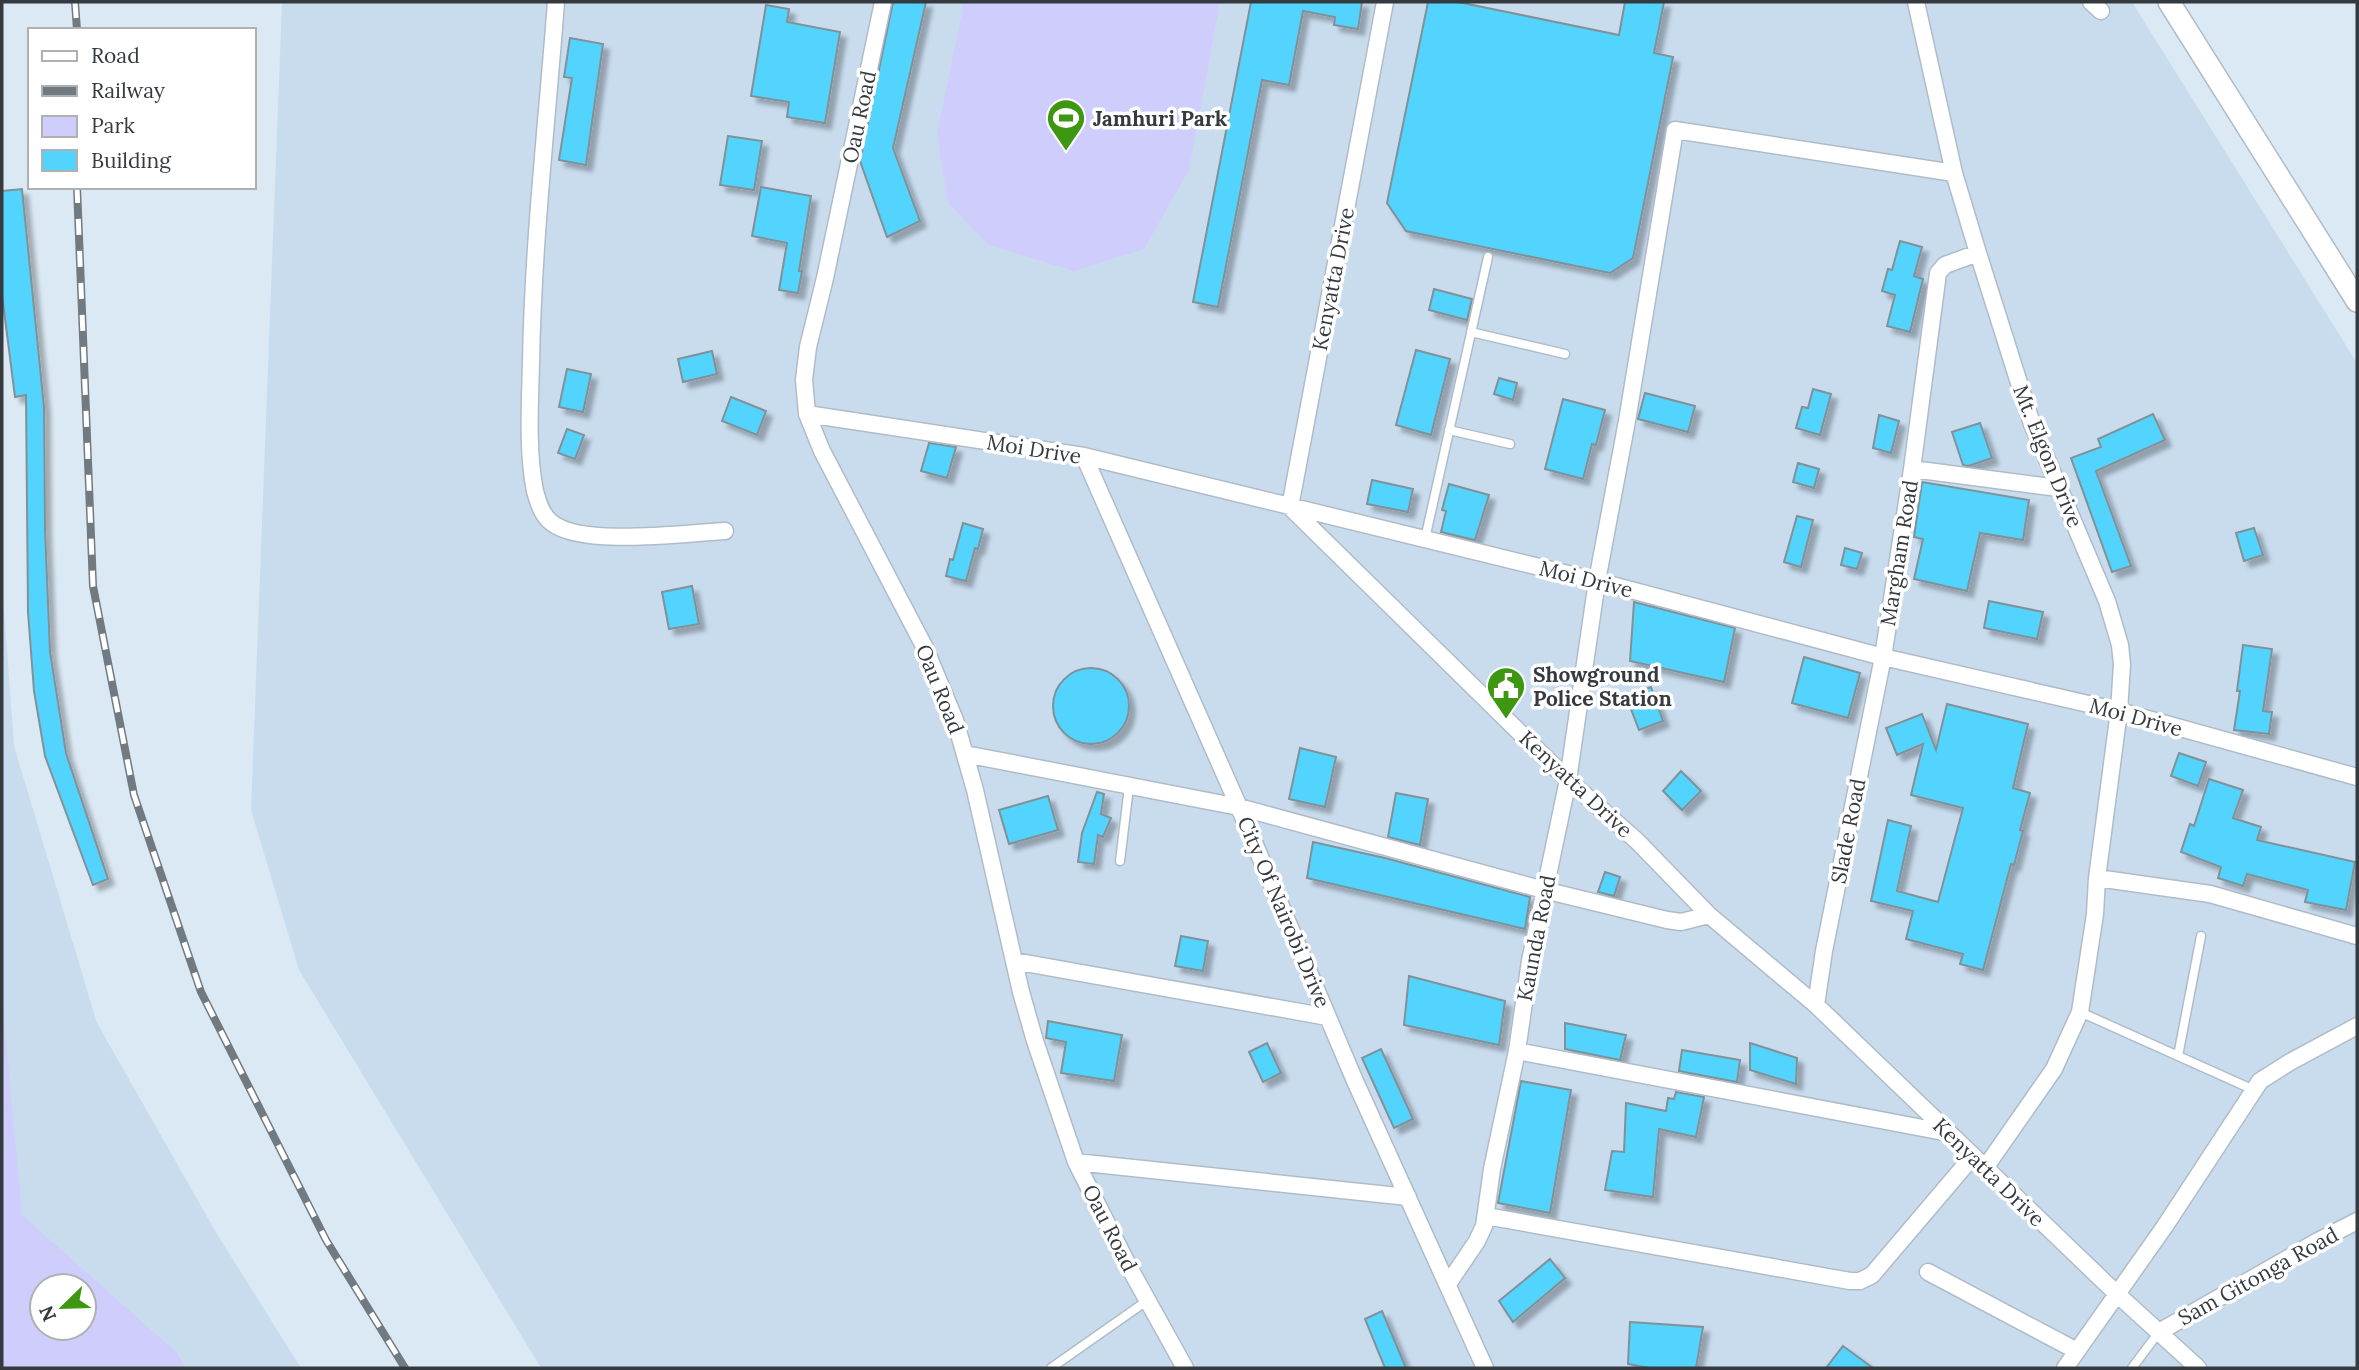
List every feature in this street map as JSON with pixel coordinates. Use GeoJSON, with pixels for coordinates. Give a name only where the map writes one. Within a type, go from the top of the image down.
{"type":"FeatureCollection","features":[{"type":"Feature","properties":{"kind":"street"},"geometry":{"type":"LineString","coordinates":[[556,2],[532,292],[530,406],[532,467],[538,503],[551,523],[579,535],[604,537],[724,531]]}},
{"type":"Feature","properties":{"kind":"street","name":"Oau Road"},"geometry":{"type":"LineString","coordinates":[[883,2],[806,355],[804,380],[807,414],[822,451],[925,648],[955,720],[1035,1041],[1076,1162],[1185,1368]]}},
{"type":"Feature","properties":{"kind":"street","name":"Kenyatta Drive"},"geometry":{"type":"LineString","coordinates":[[1385,2],[1290,506],[1568,780],[1637,841],[1709,915],[1816,1005],[2117,1294],[2198,1368]]}},
{"type":"Feature","properties":{"kind":"street","name":"Mt. Elgon Drive"},"geometry":{"type":"LineString","coordinates":[[1916,2],[1954,173],[1978,253],[2032,424],[2098,577],[2120,645],[2122,664],[2095,914],[2080,1012],[2054,1069],[1985,1168]]}},
{"type":"Feature","properties":{"kind":"street"},"geometry":{"type":"LineString","coordinates":[[2169,2],[2357,301]]}},
{"type":"Feature","properties":{"kind":"street","name":"Kaunda Road"},"geometry":{"type":"LineString","coordinates":[[1448,1284],[1482,1233],[1486,1216],[1492,1169],[1517,1051],[1530,961],[1568,780],[1597,581],[1627,421],[1675,130],[1954,173]]}},
{"type":"Feature","properties":{"kind":"street"},"geometry":{"type":"LineString","coordinates":[[1912,469],[1938,274],[1945,265],[1978,253]]}},
{"type":"Feature","properties":{"kind":"street","name":"Moi Drive"},"geometry":{"type":"LineString","coordinates":[[807,414],[1084,456],[1597,581],[1884,657],[2119,710],[2357,777]]}},
{"type":"Feature","properties":{"kind":"street","name":"City Of Nairobi Drive"},"geometry":{"type":"LineString","coordinates":[[1084,456],[1239,807],[1328,1017],[1485,1368]]}},
{"type":"Feature","properties":{"kind":"street","name":"Margham Road"},"geometry":{"type":"LineString","coordinates":[[1884,657],[1912,469],[2058,488]]}},
{"type":"Feature","properties":{"kind":"street","name":"Slade Road"},"geometry":{"type":"LineString","coordinates":[[1816,1005],[1824,951],[1884,657]]}},
{"type":"Feature","properties":{"kind":"street"},"geometry":{"type":"LineString","coordinates":[[965,754],[1239,807],[1545,890],[1667,920],[1681,922],[1709,915]]}},
{"type":"Feature","properties":{"kind":"street"},"geometry":{"type":"LineString","coordinates":[[2097,878],[2210,894],[2357,936]]}},
{"type":"Feature","properties":{"kind":"street"},"geometry":{"type":"LineString","coordinates":[[1014,961],[1328,1017]]}},
{"type":"Feature","properties":{"kind":"street"},"geometry":{"type":"LineString","coordinates":[[2065,1368],[2225,1138],[2253,1090],[2274,1071],[2357,1027]]}},
{"type":"Feature","properties":{"kind":"street"},"geometry":{"type":"LineString","coordinates":[[1517,1051],[1949,1133]]}},
{"type":"Feature","properties":{"kind":"street"},"geometry":{"type":"LineString","coordinates":[[1486,1216],[1860,1281],[1872,1275],[1973,1156]]}},
{"type":"Feature","properties":{"kind":"street"},"geometry":{"type":"LineString","coordinates":[[1076,1162],[1408,1197]]}},
{"type":"Feature","properties":{"kind":"street","name":"Sam Gitonga Road"},"geometry":{"type":"LineString","coordinates":[[2159,1332],[2318,1241],[2357,1222]]}},
{"type":"Feature","properties":{"kind":"street"},"geometry":{"type":"LineString","coordinates":[[1928,1272],[2077,1350]]}},
{"type":"Feature","properties":{"kind":"lane"},"geometry":{"type":"LineString","coordinates":[[1425,539],[1488,257]]}},
{"type":"Feature","properties":{"kind":"lane"},"geometry":{"type":"LineString","coordinates":[[1471,332],[1565,354]]}},
{"type":"Feature","properties":{"kind":"lane"},"geometry":{"type":"LineString","coordinates":[[1449,430],[1510,444]]}},
{"type":"Feature","properties":{"kind":"lane"},"geometry":{"type":"LineString","coordinates":[[1120,861],[1129,787]]}},
{"type":"Feature","properties":{"kind":"lane"},"geometry":{"type":"LineString","coordinates":[[2178,1056],[2201,936]]}},
{"type":"Feature","properties":{"kind":"lane"},"geometry":{"type":"LineString","coordinates":[[2080,1012],[2253,1090]]}},
{"type":"Feature","properties":{"kind":"lane"},"geometry":{"type":"LineString","coordinates":[[1051,1368],[1147,1300]]}},
{"type":"Feature","properties":{"kind":"lane"},"geometry":{"type":"LineString","coordinates":[[2132,1368],[2159,1332]]}},
{"type":"Feature","properties":{"kind":"shaded area"},"geometry":{"type":"Polygon","coordinates":[[[282,2],[2132,2],[2357,363],[2357,1368],[541,1368],[299,970],[251,810],[282,2]]]}},
{"type":"Feature","properties":{"kind":"shaded area"},"geometry":{"type":"Polygon","coordinates":[[[2,582],[14,746],[97,1023],[217,1234],[301,1368],[2,1368],[2,582]]]}},
{"type":"Feature","properties":{"kind":"green space","name":"Jamhuri Park"},"geometry":{"type":"Polygon","coordinates":[[[964,2],[1220,2],[1189,170],[1144,249],[1074,271],[989,245],[948,203],[937,134],[964,2]]]}},
{"type":"Feature","properties":{"kind":"green space"},"geometry":{"type":"Polygon","coordinates":[[[2,998],[22,1215],[86,1272],[28,1272],[28,1342],[98,1342],[98,1283],[176,1352],[186,1368],[2,1368],[2,998]]]}},
{"type":"Feature","properties":{"kind":"building"},"geometry":{"type":"Polygon","coordinates":[[[893,2],[926,2],[893,148],[920,221],[887,237],[860,161],[893,2]]]}},
{"type":"Feature","properties":{"kind":"building"},"geometry":{"type":"Polygon","coordinates":[[[1251,2],[1362,2],[1358,29],[1334,25],[1335,17],[1303,11],[1289,85],[1262,80],[1218,307],[1193,302],[1251,2]]]}},
{"type":"Feature","properties":{"kind":"building"},"geometry":{"type":"Polygon","coordinates":[[[1428,2],[1458,2],[1619,35],[1625,2],[1664,2],[1654,53],[1673,57],[1633,258],[1610,273],[1406,231],[1387,203],[1428,2]]]}},
{"type":"Feature","properties":{"kind":"building"},"geometry":{"type":"Polygon","coordinates":[[[766,5],[789,9],[787,22],[840,32],[825,123],[787,117],[789,102],[751,96],[766,5]]]}},
{"type":"Feature","properties":{"kind":"building"},"geometry":{"type":"Polygon","coordinates":[[[570,38],[603,44],[586,165],[559,160],[572,78],[564,77],[570,38]]]}},
{"type":"Feature","properties":{"kind":"building"},"geometry":{"type":"Polygon","coordinates":[[[728,136],[762,141],[754,190],[720,185],[728,136]]]}},
{"type":"Feature","properties":{"kind":"building"},"geometry":{"type":"Polygon","coordinates":[[[761,187],[811,196],[798,293],[779,290],[787,243],[752,236],[761,187]]]}},
{"type":"Feature","properties":{"kind":"building"},"geometry":{"type":"Polygon","coordinates":[[[22,189],[44,407],[50,652],[66,753],[108,879],[93,885],[45,756],[34,691],[28,612],[26,395],[15,397],[2,295],[2,191],[22,189]]]}},
{"type":"Feature","properties":{"kind":"building"},"geometry":{"type":"Polygon","coordinates":[[[1900,241],[1922,247],[1914,276],[1923,279],[1910,332],[1887,326],[1895,295],[1882,291],[1888,269],[1892,270],[1900,241]]]}},
{"type":"Feature","properties":{"kind":"building"},"geometry":{"type":"Polygon","coordinates":[[[1434,289],[1472,299],[1467,320],[1429,310],[1434,289]]]}},
{"type":"Feature","properties":{"kind":"building"},"geometry":{"type":"Polygon","coordinates":[[[1416,350],[1450,359],[1431,435],[1396,425],[1416,350]]]}},
{"type":"Feature","properties":{"kind":"building"},"geometry":{"type":"Polygon","coordinates":[[[712,351],[717,374],[683,382],[678,359],[712,351]]]}},
{"type":"Feature","properties":{"kind":"building"},"geometry":{"type":"Polygon","coordinates":[[[567,369],[591,374],[583,412],[559,407],[567,369]]]}},
{"type":"Feature","properties":{"kind":"building"},"geometry":{"type":"Polygon","coordinates":[[[1499,378],[1517,383],[1513,400],[1494,394],[1499,378]]]}},
{"type":"Feature","properties":{"kind":"building"},"geometry":{"type":"Polygon","coordinates":[[[1813,389],[1831,394],[1820,435],[1796,428],[1802,407],[1808,408],[1813,389]]]}},
{"type":"Feature","properties":{"kind":"building"},"geometry":{"type":"Polygon","coordinates":[[[1645,393],[1695,406],[1688,432],[1638,419],[1645,393]]]}},
{"type":"Feature","properties":{"kind":"building"},"geometry":{"type":"Polygon","coordinates":[[[731,397],[766,411],[757,435],[722,421],[731,397]]]}},
{"type":"Feature","properties":{"kind":"building"},"geometry":{"type":"Polygon","coordinates":[[[1563,399],[1605,410],[1583,479],[1545,469],[1563,399]]]}},
{"type":"Feature","properties":{"kind":"building"},"geometry":{"type":"Polygon","coordinates":[[[2153,414],[2165,440],[2096,471],[2131,566],[2112,572],[2071,458],[2101,447],[2098,439],[2153,414]]]}},
{"type":"Feature","properties":{"kind":"building"},"geometry":{"type":"Polygon","coordinates":[[[1879,415],[1899,421],[1891,453],[1873,448],[1879,415]]]}},
{"type":"Feature","properties":{"kind":"building"},"geometry":{"type":"Polygon","coordinates":[[[1980,423],[1992,458],[1968,466],[1963,465],[1952,432],[1980,423]]]}},
{"type":"Feature","properties":{"kind":"building"},"geometry":{"type":"Polygon","coordinates":[[[567,429],[584,435],[575,459],[558,453],[567,429]]]}},
{"type":"Feature","properties":{"kind":"building"},"geometry":{"type":"Polygon","coordinates":[[[929,443],[956,447],[947,478],[921,471],[929,443]]]}},
{"type":"Feature","properties":{"kind":"building"},"geometry":{"type":"Polygon","coordinates":[[[1798,463],[1819,469],[1814,488],[1793,482],[1798,463]]]}},
{"type":"Feature","properties":{"kind":"building"},"geometry":{"type":"Polygon","coordinates":[[[1372,480],[1413,489],[1408,512],[1367,504],[1372,480]]]}},
{"type":"Feature","properties":{"kind":"building"},"geometry":{"type":"Polygon","coordinates":[[[1922,482],[2029,500],[2023,540],[1980,533],[1967,591],[1914,579],[1923,539],[1914,537],[1922,482]]]}},
{"type":"Feature","properties":{"kind":"building"},"geometry":{"type":"Polygon","coordinates":[[[1449,484],[1489,495],[1475,540],[1441,532],[1446,511],[1442,510],[1449,484]]]}},
{"type":"Feature","properties":{"kind":"building"},"geometry":{"type":"Polygon","coordinates":[[[1797,516],[1813,520],[1801,567],[1784,562],[1797,516]]]}},
{"type":"Feature","properties":{"kind":"building"},"geometry":{"type":"Polygon","coordinates":[[[963,523],[983,529],[966,581],[946,576],[963,523]]]}},
{"type":"Feature","properties":{"kind":"building"},"geometry":{"type":"Polygon","coordinates":[[[2254,528],[2263,555],[2244,561],[2236,533],[2254,528]]]}},
{"type":"Feature","properties":{"kind":"building"},"geometry":{"type":"Polygon","coordinates":[[[1845,548],[1862,553],[1857,569],[1841,565],[1845,548]]]}},
{"type":"Feature","properties":{"kind":"building"},"geometry":{"type":"Polygon","coordinates":[[[692,586],[699,624],[669,629],[662,592],[692,586]]]}},
{"type":"Feature","properties":{"kind":"building"},"geometry":{"type":"Polygon","coordinates":[[[1989,601],[2043,612],[2037,639],[1984,628],[1989,601]]]}},
{"type":"Feature","properties":{"kind":"building"},"geometry":{"type":"Polygon","coordinates":[[[1634,602],[1735,628],[1724,682],[1630,661],[1634,602]]]}},
{"type":"Feature","properties":{"kind":"building"},"geometry":{"type":"Polygon","coordinates":[[[2243,645],[2272,649],[2263,711],[2272,712],[2269,734],[2234,730],[2243,645]]]}},
{"type":"Feature","properties":{"kind":"building"},"geometry":{"type":"Polygon","coordinates":[[[1804,657],[1860,673],[1848,718],[1792,703],[1804,657]]]}},
{"type":"Feature","properties":{"kind":"building"},"geometry":{"type":"Polygon","coordinates":[[[1091,668],[1106,671],[1118,679],[1126,691],[1129,706],[1126,721],[1118,733],[1106,741],[1091,744],[1076,741],[1064,733],[1056,721],[1053,706],[1056,691],[1064,679],[1076,671],[1091,668]]]}},
{"type":"Feature","properties":{"kind":"building"},"geometry":{"type":"Polygon","coordinates":[[[1651,687],[1663,721],[1639,730],[1626,696],[1651,687]]]}},
{"type":"Feature","properties":{"kind":"building"},"geometry":{"type":"Polygon","coordinates":[[[1947,704],[2028,724],[2013,788],[2030,793],[2014,865],[2011,864],[1983,970],[1960,964],[1963,954],[1906,939],[1913,911],[1871,901],[1888,820],[1911,826],[1897,891],[1938,902],[1963,808],[1911,795],[1923,744],[1897,755],[1886,728],[1922,714],[1936,750],[1947,704]]]}},
{"type":"Feature","properties":{"kind":"building"},"geometry":{"type":"Polygon","coordinates":[[[1300,748],[1336,757],[1325,807],[1289,799],[1300,748]]]}},
{"type":"Feature","properties":{"kind":"building"},"geometry":{"type":"Polygon","coordinates":[[[2179,753],[2206,762],[2198,786],[2171,776],[2179,753]]]}},
{"type":"Feature","properties":{"kind":"building"},"geometry":{"type":"Polygon","coordinates":[[[1681,771],[1701,791],[1682,810],[1663,791],[1681,771]]]}},
{"type":"Feature","properties":{"kind":"building"},"geometry":{"type":"Polygon","coordinates":[[[2209,779],[2243,790],[2233,818],[2261,827],[2257,840],[2355,862],[2346,910],[2305,902],[2308,890],[2247,874],[2243,886],[2218,878],[2221,867],[2181,852],[2190,824],[2194,826],[2209,779]]]}},
{"type":"Feature","properties":{"kind":"building"},"geometry":{"type":"Polygon","coordinates":[[[1097,792],[1104,794],[1101,814],[1111,818],[1103,837],[1098,835],[1094,864],[1078,862],[1082,833],[1097,792]]]}},
{"type":"Feature","properties":{"kind":"building"},"geometry":{"type":"Polygon","coordinates":[[[1396,793],[1428,799],[1420,845],[1388,837],[1396,793]]]}},
{"type":"Feature","properties":{"kind":"building"},"geometry":{"type":"Polygon","coordinates":[[[1048,796],[1058,830],[1009,844],[999,810],[1048,796]]]}},
{"type":"Feature","properties":{"kind":"building"},"geometry":{"type":"Polygon","coordinates":[[[1313,842],[1385,858],[1530,897],[1525,929],[1307,878],[1313,842]]]}},
{"type":"Feature","properties":{"kind":"building"},"geometry":{"type":"Polygon","coordinates":[[[1605,872],[1620,877],[1614,896],[1598,892],[1605,872]]]}},
{"type":"Feature","properties":{"kind":"building"},"geometry":{"type":"Polygon","coordinates":[[[1181,936],[1208,941],[1203,971],[1175,966],[1181,936]]]}},
{"type":"Feature","properties":{"kind":"building"},"geometry":{"type":"Polygon","coordinates":[[[1409,976],[1505,1001],[1499,1045],[1404,1025],[1409,976]]]}},
{"type":"Feature","properties":{"kind":"building"},"geometry":{"type":"Polygon","coordinates":[[[1048,1021],[1122,1035],[1114,1081],[1061,1073],[1066,1042],[1046,1038],[1048,1021]]]}},
{"type":"Feature","properties":{"kind":"building"},"geometry":{"type":"Polygon","coordinates":[[[1565,1023],[1626,1035],[1620,1060],[1565,1049],[1565,1023]]]}},
{"type":"Feature","properties":{"kind":"building"},"geometry":{"type":"Polygon","coordinates":[[[1267,1043],[1281,1073],[1263,1082],[1249,1052],[1267,1043]]]}},
{"type":"Feature","properties":{"kind":"building"},"geometry":{"type":"Polygon","coordinates":[[[1750,1043],[1797,1058],[1796,1084],[1750,1070],[1750,1043]]]}},
{"type":"Feature","properties":{"kind":"building"},"geometry":{"type":"Polygon","coordinates":[[[1381,1049],[1413,1119],[1394,1128],[1362,1058],[1381,1049]]]}},
{"type":"Feature","properties":{"kind":"building"},"geometry":{"type":"Polygon","coordinates":[[[1682,1050],[1740,1060],[1737,1082],[1679,1071],[1682,1050]]]}},
{"type":"Feature","properties":{"kind":"building"},"geometry":{"type":"Polygon","coordinates":[[[1521,1081],[1571,1090],[1550,1213],[1498,1203],[1521,1081]]]}},
{"type":"Feature","properties":{"kind":"building"},"geometry":{"type":"Polygon","coordinates":[[[1676,1092],[1704,1097],[1696,1137],[1659,1129],[1653,1197],[1605,1190],[1612,1151],[1624,1152],[1626,1103],[1666,1111],[1668,1098],[1674,1099],[1676,1092]]]}},
{"type":"Feature","properties":{"kind":"building"},"geometry":{"type":"Polygon","coordinates":[[[1550,1259],[1565,1278],[1513,1322],[1499,1301],[1550,1259]]]}},
{"type":"Feature","properties":{"kind":"building"},"geometry":{"type":"Polygon","coordinates":[[[1382,1311],[1406,1368],[1385,1368],[1365,1319],[1382,1311]]]}},
{"type":"Feature","properties":{"kind":"building"},"geometry":{"type":"Polygon","coordinates":[[[1630,1322],[1703,1327],[1696,1368],[1650,1368],[1628,1364],[1630,1322]]]}},
{"type":"Feature","properties":{"kind":"building"},"geometry":{"type":"Polygon","coordinates":[[[1843,1346],[1873,1368],[1826,1368],[1843,1346]]]}},
{"type":"Feature","properties":{"kind":"railway"},"geometry":{"type":"LineString","coordinates":[[75,2],[77,28]]}},
{"type":"Feature","properties":{"kind":"railway"},"geometry":{"type":"LineString","coordinates":[[77,189],[93,586],[134,795],[201,992],[326,1240],[405,1368]]}},
{"type":"Feature","properties":{"kind":"place","name":"Jamhuri Park"},"geometry":{"type":"Point","coordinates":[1066,152]}},
{"type":"Feature","properties":{"kind":"place","name":"Showground Police Station"},"geometry":{"type":"Point","coordinates":[1506,720]}}]}
